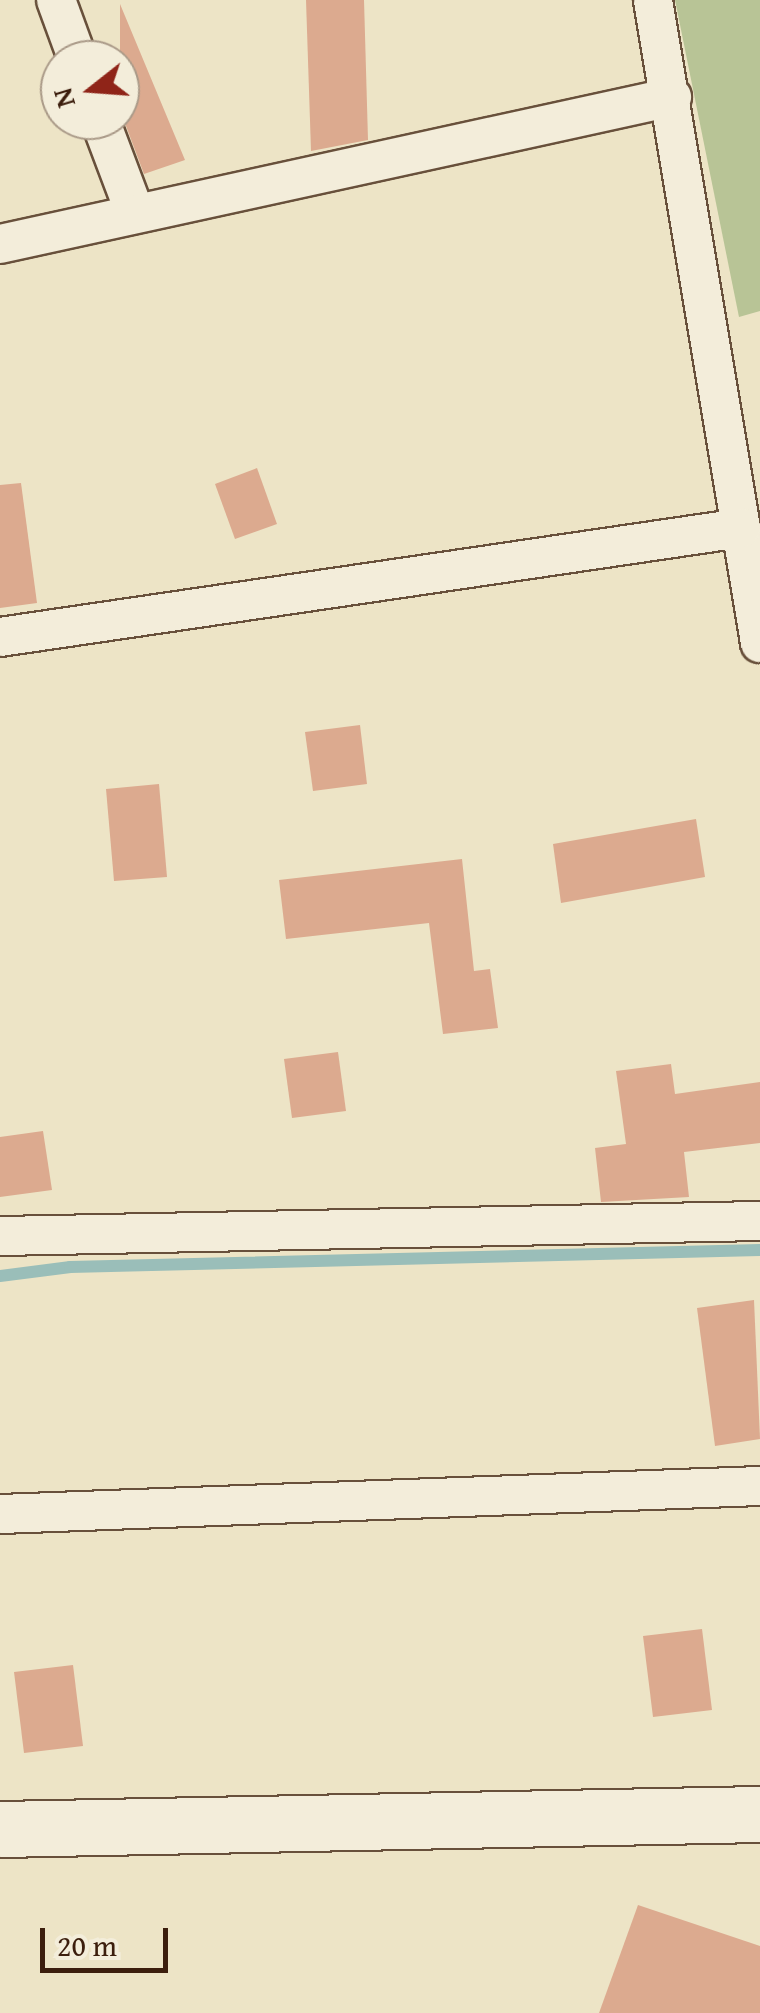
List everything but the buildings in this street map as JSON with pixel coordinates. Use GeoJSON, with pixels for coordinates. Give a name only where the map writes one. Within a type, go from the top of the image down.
{"type":"FeatureCollection","features":[{"type":"Feature","properties":{"kind":"street"},"geometry":{"type":"LineString","coordinates":[[56,0],[71,40]]}},
{"type":"Feature","properties":{"kind":"street"},"geometry":{"type":"LineString","coordinates":[[653,0],[760,644]]}},
{"type":"Feature","properties":{"kind":"street"},"geometry":{"type":"LineString","coordinates":[[0,244],[672,97]]}},
{"type":"Feature","properties":{"kind":"street"},"geometry":{"type":"LineString","coordinates":[[108,140],[135,213]]}},
{"type":"Feature","properties":{"kind":"street"},"geometry":{"type":"LineString","coordinates":[[0,637],[742,528]]}},
{"type":"Feature","properties":{"kind":"street"},"geometry":{"type":"LineString","coordinates":[[0,1236],[760,1221]]}},
{"type":"Feature","properties":{"kind":"street"},"geometry":{"type":"LineString","coordinates":[[0,1514],[760,1486]]}},
{"type":"Feature","properties":{"kind":"street"},"geometry":{"type":"LineString","coordinates":[[0,1829],[760,1814]]}},
{"type":"Feature","properties":{"kind":"green space"},"geometry":{"type":"Polygon","coordinates":[[[675,0],[760,0],[760,311],[739,317],[675,0]]]}},
{"type":"Feature","properties":{"kind":"waterway"},"geometry":{"type":"LineString","coordinates":[[0,1276],[70,1267],[760,1250]]}}]}
